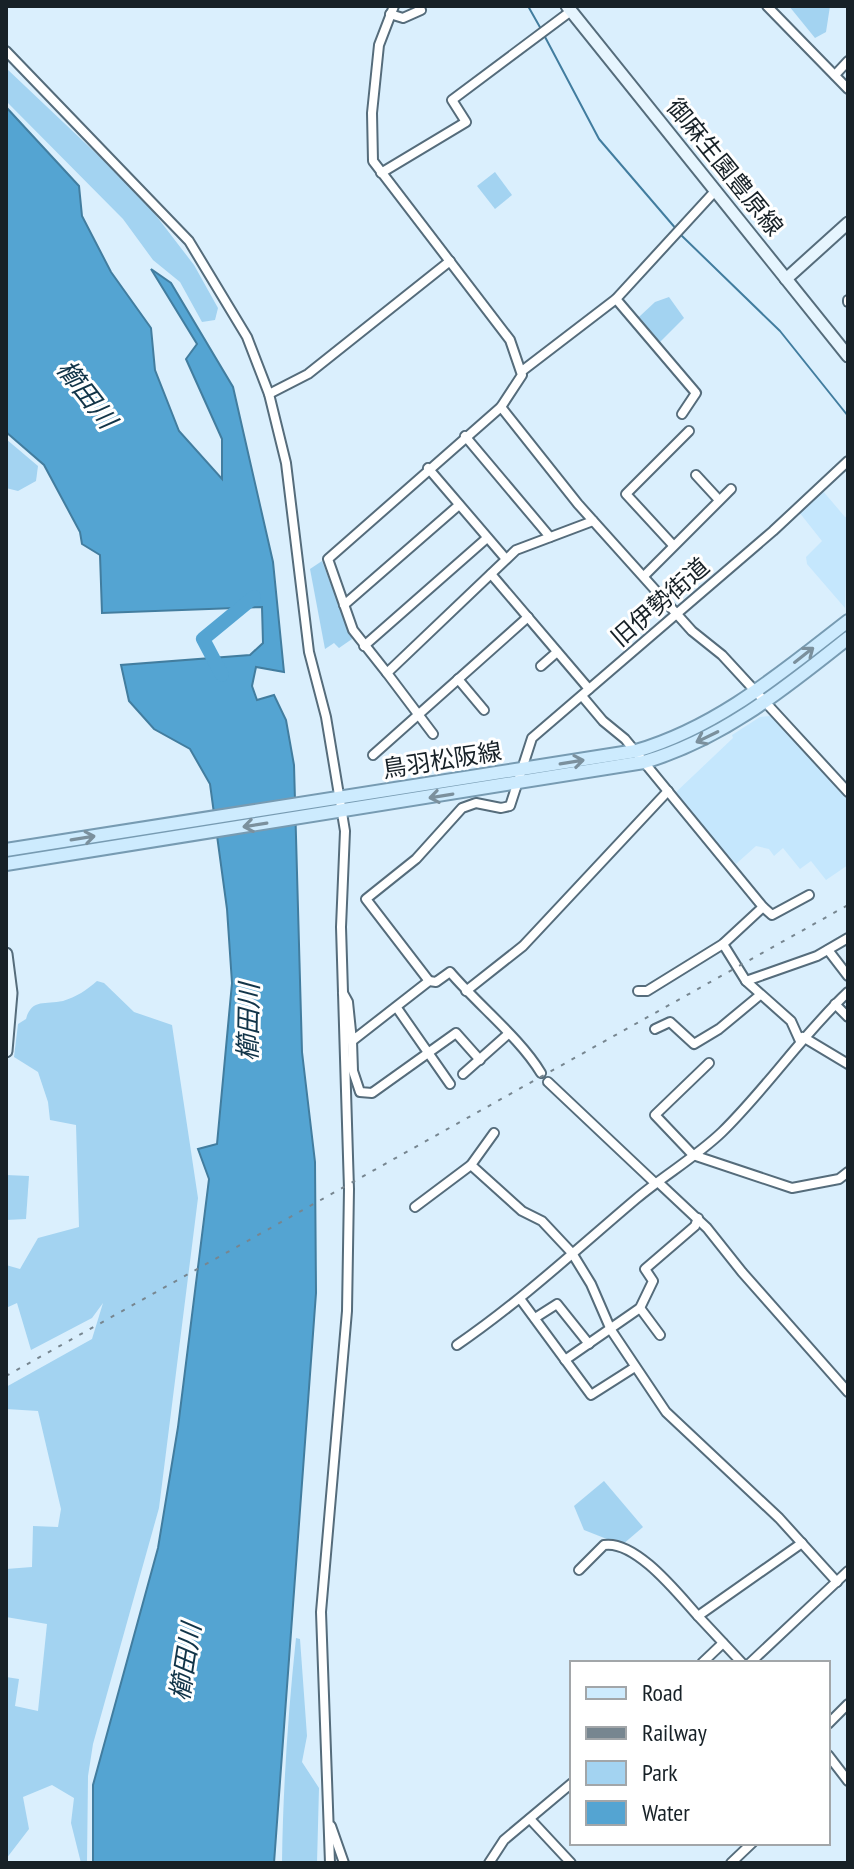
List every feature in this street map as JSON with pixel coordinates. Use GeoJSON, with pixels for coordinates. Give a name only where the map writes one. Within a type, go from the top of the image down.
{"type":"FeatureCollection","features":[{"type":"Feature","properties":{"kind":"main road","name":"御麻生園豊原線"},"geometry":{"type":"LineString","coordinates":[[569,8],[848,356]]}},
{"type":"Feature","properties":{"kind":"main road"},"geometry":{"type":"LineString","coordinates":[[786,279],[848,223]]}},
{"type":"Feature","properties":{"kind":"main road","name":"鳥羽松阪線"},"geometry":{"type":"LineString","coordinates":[[6,864],[636,751],[697,728],[755,693],[848,621]]}},
{"type":"Feature","properties":{"kind":"main road","name":"鳥羽松阪線"},"geometry":{"type":"LineString","coordinates":[[6,850],[518,784],[644,762],[704,739],[765,703],[848,638]]}},
{"type":"Feature","properties":{"kind":"main road"},"geometry":{"type":"LineString","coordinates":[[6,954],[11,993],[6,1051]]}},
{"type":"Feature","properties":{"kind":"street"},"geometry":{"type":"LineString","coordinates":[[767,6],[848,89]]}},
{"type":"Feature","properties":{"kind":"street"},"geometry":{"type":"LineString","coordinates":[[381,173],[466,122],[452,100],[539,37],[569,8]]}},
{"type":"Feature","properties":{"kind":"street"},"geometry":{"type":"LineString","coordinates":[[421,10],[403,18],[392,10],[380,37],[372,113],[372,157],[381,173],[510,340],[522,371],[521,381],[501,407],[428,468],[388,510],[328,559],[344,605],[364,646],[433,734]]}},
{"type":"Feature","properties":{"kind":"street"},"geometry":{"type":"LineString","coordinates":[[6,51],[189,241],[235,315],[269,394],[286,463],[309,652],[326,717],[336,806],[345,831],[342,993],[349,1189],[347,1311],[321,1612],[330,1863]]}},
{"type":"Feature","properties":{"kind":"street"},"geometry":{"type":"LineString","coordinates":[[835,75],[848,61]]}},
{"type":"Feature","properties":{"kind":"street"},"geometry":{"type":"LineString","coordinates":[[522,371],[616,299],[716,190]]}},
{"type":"Feature","properties":{"kind":"street"},"geometry":{"type":"LineString","coordinates":[[269,394],[308,374],[450,261]]}},
{"type":"Feature","properties":{"kind":"street"},"geometry":{"type":"LineString","coordinates":[[616,299],[696,393],[682,414]]}},
{"type":"Feature","properties":{"kind":"street"},"geometry":{"type":"LineString","coordinates":[[501,407],[593,521],[645,575],[676,614],[722,655],[847,787]]}},
{"type":"Feature","properties":{"kind":"street"},"geometry":{"type":"LineString","coordinates":[[672,544],[626,494],[689,431]]}},
{"type":"Feature","properties":{"kind":"street"},"geometry":{"type":"LineString","coordinates":[[465,436],[550,537]]}},
{"type":"Feature","properties":{"kind":"street","name":"旧伊勢街道"},"geometry":{"type":"LineString","coordinates":[[518,784],[528,742],[848,461]]}},
{"type":"Feature","properties":{"kind":"street"},"geometry":{"type":"LineString","coordinates":[[428,468],[506,559]]}},
{"type":"Feature","properties":{"kind":"street"},"geometry":{"type":"LineString","coordinates":[[696,475],[719,500]]}},
{"type":"Feature","properties":{"kind":"street"},"geometry":{"type":"LineString","coordinates":[[645,575],[665,557],[672,544],[731,489]]}},
{"type":"Feature","properties":{"kind":"street"},"geometry":{"type":"LineString","coordinates":[[344,605],[459,505]]}},
{"type":"Feature","properties":{"kind":"street"},"geometry":{"type":"LineString","coordinates":[[387,673],[516,550],[593,521]]}},
{"type":"Feature","properties":{"kind":"street"},"geometry":{"type":"LineString","coordinates":[[364,646],[487,538]]}},
{"type":"Feature","properties":{"kind":"street"},"geometry":{"type":"LineString","coordinates":[[491,574],[763,907],[772,915],[809,895]]}},
{"type":"Feature","properties":{"kind":"street"},"geometry":{"type":"LineString","coordinates":[[373,755],[528,617]]}},
{"type":"Feature","properties":{"kind":"street"},"geometry":{"type":"LineString","coordinates":[[541,666],[557,652]]}},
{"type":"Feature","properties":{"kind":"street"},"geometry":{"type":"LineString","coordinates":[[458,679],[484,710]]}},
{"type":"Feature","properties":{"kind":"street"},"geometry":{"type":"LineString","coordinates":[[518,784],[508,807],[476,803],[462,808],[416,859],[366,899],[429,981],[436,982],[450,972],[507,1035],[533,1058],[541,1073]]}},
{"type":"Feature","properties":{"kind":"street"},"geometry":{"type":"LineString","coordinates":[[466,991],[523,946],[668,791]]}},
{"type":"Feature","properties":{"kind":"street"},"geometry":{"type":"LineString","coordinates":[[638,991],[647,991],[723,944],[763,907]]}},
{"type":"Feature","properties":{"kind":"street"},"geometry":{"type":"LineString","coordinates":[[746,981],[828,950],[848,938]]}},
{"type":"Feature","properties":{"kind":"street"},"geometry":{"type":"LineString","coordinates":[[723,944],[746,981],[791,1021],[802,1039],[848,1064]]}},
{"type":"Feature","properties":{"kind":"street"},"geometry":{"type":"LineString","coordinates":[[828,950],[848,976]]}},
{"type":"Feature","properties":{"kind":"street"},"geometry":{"type":"LineString","coordinates":[[352,1041],[429,981]]}},
{"type":"Feature","properties":{"kind":"street"},"geometry":{"type":"LineString","coordinates":[[457,1345],[521,1300],[572,1253],[721,1133],[761,1091],[802,1039],[848,992]]}},
{"type":"Feature","properties":{"kind":"street"},"geometry":{"type":"LineString","coordinates":[[342,993],[348,1002],[353,1071],[360,1092],[372,1093],[456,1033],[480,1060]]}},
{"type":"Feature","properties":{"kind":"street"},"geometry":{"type":"LineString","coordinates":[[655,1029],[670,1022],[694,1044],[707,1033],[719,1029],[760,995]]}},
{"type":"Feature","properties":{"kind":"street"},"geometry":{"type":"LineString","coordinates":[[835,1004],[848,1017]]}},
{"type":"Feature","properties":{"kind":"street"},"geometry":{"type":"LineString","coordinates":[[397,1008],[450,1084]]}},
{"type":"Feature","properties":{"kind":"street"},"geometry":{"type":"LineString","coordinates":[[463,1074],[507,1035]]}},
{"type":"Feature","properties":{"kind":"street"},"geometry":{"type":"LineString","coordinates":[[709,1063],[655,1115],[693,1155],[792,1188],[839,1179],[848,1172]]}},
{"type":"Feature","properties":{"kind":"street"},"geometry":{"type":"LineString","coordinates":[[548,1082],[698,1218],[848,1392]]}},
{"type":"Feature","properties":{"kind":"street"},"geometry":{"type":"LineString","coordinates":[[415,1207],[471,1165],[494,1133]]}},
{"type":"Feature","properties":{"kind":"street"},"geometry":{"type":"LineString","coordinates":[[471,1165],[522,1211],[542,1221],[572,1253],[591,1284],[611,1330],[672,1418],[802,1543],[837,1582]]}},
{"type":"Feature","properties":{"kind":"street"},"geometry":{"type":"LineString","coordinates":[[565,1360],[640,1308],[653,1281],[645,1269],[695,1226],[698,1218]]}},
{"type":"Feature","properties":{"kind":"street"},"geometry":{"type":"LineString","coordinates":[[521,1300],[591,1395],[635,1367]]}},
{"type":"Feature","properties":{"kind":"street"},"geometry":{"type":"LineString","coordinates":[[535,1318],[557,1304],[589,1344]]}},
{"type":"Feature","properties":{"kind":"street"},"geometry":{"type":"LineString","coordinates":[[640,1308],[660,1335]]}},
{"type":"Feature","properties":{"kind":"street"},"geometry":{"type":"LineString","coordinates":[[698,1616],[802,1543]]}},
{"type":"Feature","properties":{"kind":"street"},"geometry":{"type":"LineString","coordinates":[[579,1570],[604,1545],[614,1545],[649,1563],[740,1661]]}},
{"type":"Feature","properties":{"kind":"street"},"geometry":{"type":"LineString","coordinates":[[752,1661],[848,1571]]}},
{"type":"Feature","properties":{"kind":"street"},"geometry":{"type":"LineString","coordinates":[[704,1661],[723,1643]]}},
{"type":"Feature","properties":{"kind":"street"},"geometry":{"type":"LineString","coordinates":[[830,1722],[848,1704]]}},
{"type":"Feature","properties":{"kind":"street"},"geometry":{"type":"LineString","coordinates":[[830,1757],[848,1781]]}},
{"type":"Feature","properties":{"kind":"street"},"geometry":{"type":"LineString","coordinates":[[830,1770],[836,1764]]}},
{"type":"Feature","properties":{"kind":"street"},"geometry":{"type":"LineString","coordinates":[[489,1863],[504,1840],[570,1785]]}},
{"type":"Feature","properties":{"kind":"street"},"geometry":{"type":"LineString","coordinates":[[530,1819],[571,1863]]}},
{"type":"Feature","properties":{"kind":"street"},"geometry":{"type":"LineString","coordinates":[[328,1822],[344,1863]]}},
{"type":"Feature","properties":{"kind":"street"},"geometry":{"type":"LineString","coordinates":[[731,1863],[750,1845]]}},
{"type":"Feature","properties":{"kind":"shaded area"},"geometry":{"type":"Polygon","coordinates":[[[822,490],[845,517],[848,516],[845,608],[807,564],[806,557],[822,541],[799,512],[822,490]]]}},
{"type":"Feature","properties":{"kind":"shaded area"},"geometry":{"type":"Polygon","coordinates":[[[770,716],[848,800],[848,865],[826,880],[811,861],[800,869],[783,848],[774,856],[769,849],[756,846],[736,864],[674,794],[733,738],[732,735],[760,717],[770,716]]]}},
{"type":"Feature","properties":{"kind":"green space"},"geometry":{"type":"Polygon","coordinates":[[[789,6],[830,6],[826,32],[815,38],[789,6]]]}},
{"type":"Feature","properties":{"kind":"green space"},"geometry":{"type":"Polygon","coordinates":[[[6,68],[141,196],[194,265],[218,308],[215,320],[202,322],[180,282],[153,260],[123,219],[6,101],[6,68]]]}},
{"type":"Feature","properties":{"kind":"green space"},"geometry":{"type":"Polygon","coordinates":[[[495,172],[512,195],[495,209],[477,186],[495,172]]]}},
{"type":"Feature","properties":{"kind":"green space"},"geometry":{"type":"Polygon","coordinates":[[[669,297],[684,318],[660,342],[639,317],[655,302],[669,297]]]}},
{"type":"Feature","properties":{"kind":"green space"},"geometry":{"type":"Polygon","coordinates":[[[6,439],[38,466],[36,481],[18,491],[6,488],[6,439]]]}},
{"type":"Feature","properties":{"kind":"green space"},"geometry":{"type":"Polygon","coordinates":[[[322,561],[352,639],[339,648],[334,643],[325,649],[310,569],[322,561]]]}},
{"type":"Feature","properties":{"kind":"green space"},"geometry":{"type":"Polygon","coordinates":[[[97,981],[104,983],[134,1012],[172,1025],[198,1198],[159,1508],[93,1744],[88,1776],[87,1863],[81,1863],[71,1823],[74,1798],[52,1785],[23,1797],[29,1829],[6,1859],[6,1677],[19,1679],[15,1706],[38,1711],[47,1624],[6,1617],[6,1569],[32,1567],[33,1526],[58,1527],[61,1509],[38,1411],[6,1409],[6,1387],[92,1339],[103,1303],[92,1318],[31,1350],[17,1303],[6,1308],[6,1265],[20,1269],[38,1238],[79,1227],[76,1125],[50,1120],[48,1102],[38,1072],[14,1057],[18,1024],[26,1019],[32,1008],[68,999],[97,981]]]}},
{"type":"Feature","properties":{"kind":"green space"},"geometry":{"type":"Polygon","coordinates":[[[6,1175],[29,1176],[26,1219],[6,1220],[6,1175]]]}},
{"type":"Feature","properties":{"kind":"green space"},"geometry":{"type":"Polygon","coordinates":[[[604,1481],[643,1527],[622,1545],[584,1530],[574,1506],[604,1481]]]}},
{"type":"Feature","properties":{"kind":"green space"},"geometry":{"type":"Polygon","coordinates":[[[296,1638],[300,1639],[307,1736],[302,1762],[319,1788],[317,1863],[282,1863],[286,1750],[296,1638]]]}},
{"type":"Feature","properties":{"kind":"water"},"geometry":{"type":"Polygon","coordinates":[[[6,107],[79,186],[82,216],[111,272],[151,328],[155,370],[179,431],[222,479],[222,439],[186,359],[197,344],[151,269],[171,283],[233,387],[273,562],[284,672],[256,667],[252,686],[257,700],[274,695],[286,720],[294,765],[302,1052],[315,1162],[316,1293],[274,1863],[93,1863],[93,1785],[158,1548],[178,1427],[209,1179],[198,1149],[217,1144],[232,983],[227,909],[210,784],[190,749],[154,729],[129,701],[121,665],[250,655],[263,643],[262,607],[102,613],[100,555],[82,544],[80,532],[44,465],[6,432],[6,107]]]}},
{"type":"Feature","properties":{"kind":"waterway"},"geometry":{"type":"LineString","coordinates":[[528,6],[541,29]]}},
{"type":"Feature","properties":{"kind":"waterway"},"geometry":{"type":"LineString","coordinates":[[544,35],[599,139],[677,230]]}},
{"type":"Feature","properties":{"kind":"waterway"},"geometry":{"type":"LineString","coordinates":[[681,235],[780,331],[848,416]]}},
{"type":"Feature","properties":{"kind":"waterway","name":"櫛田川"},"geometry":{"type":"LineString","coordinates":[[222,675],[203,639],[254,597]]}},
{"type":"Feature","properties":{"kind":"railway"},"geometry":{"type":"LineString","coordinates":[[6,1376],[848,905]]}}]}
